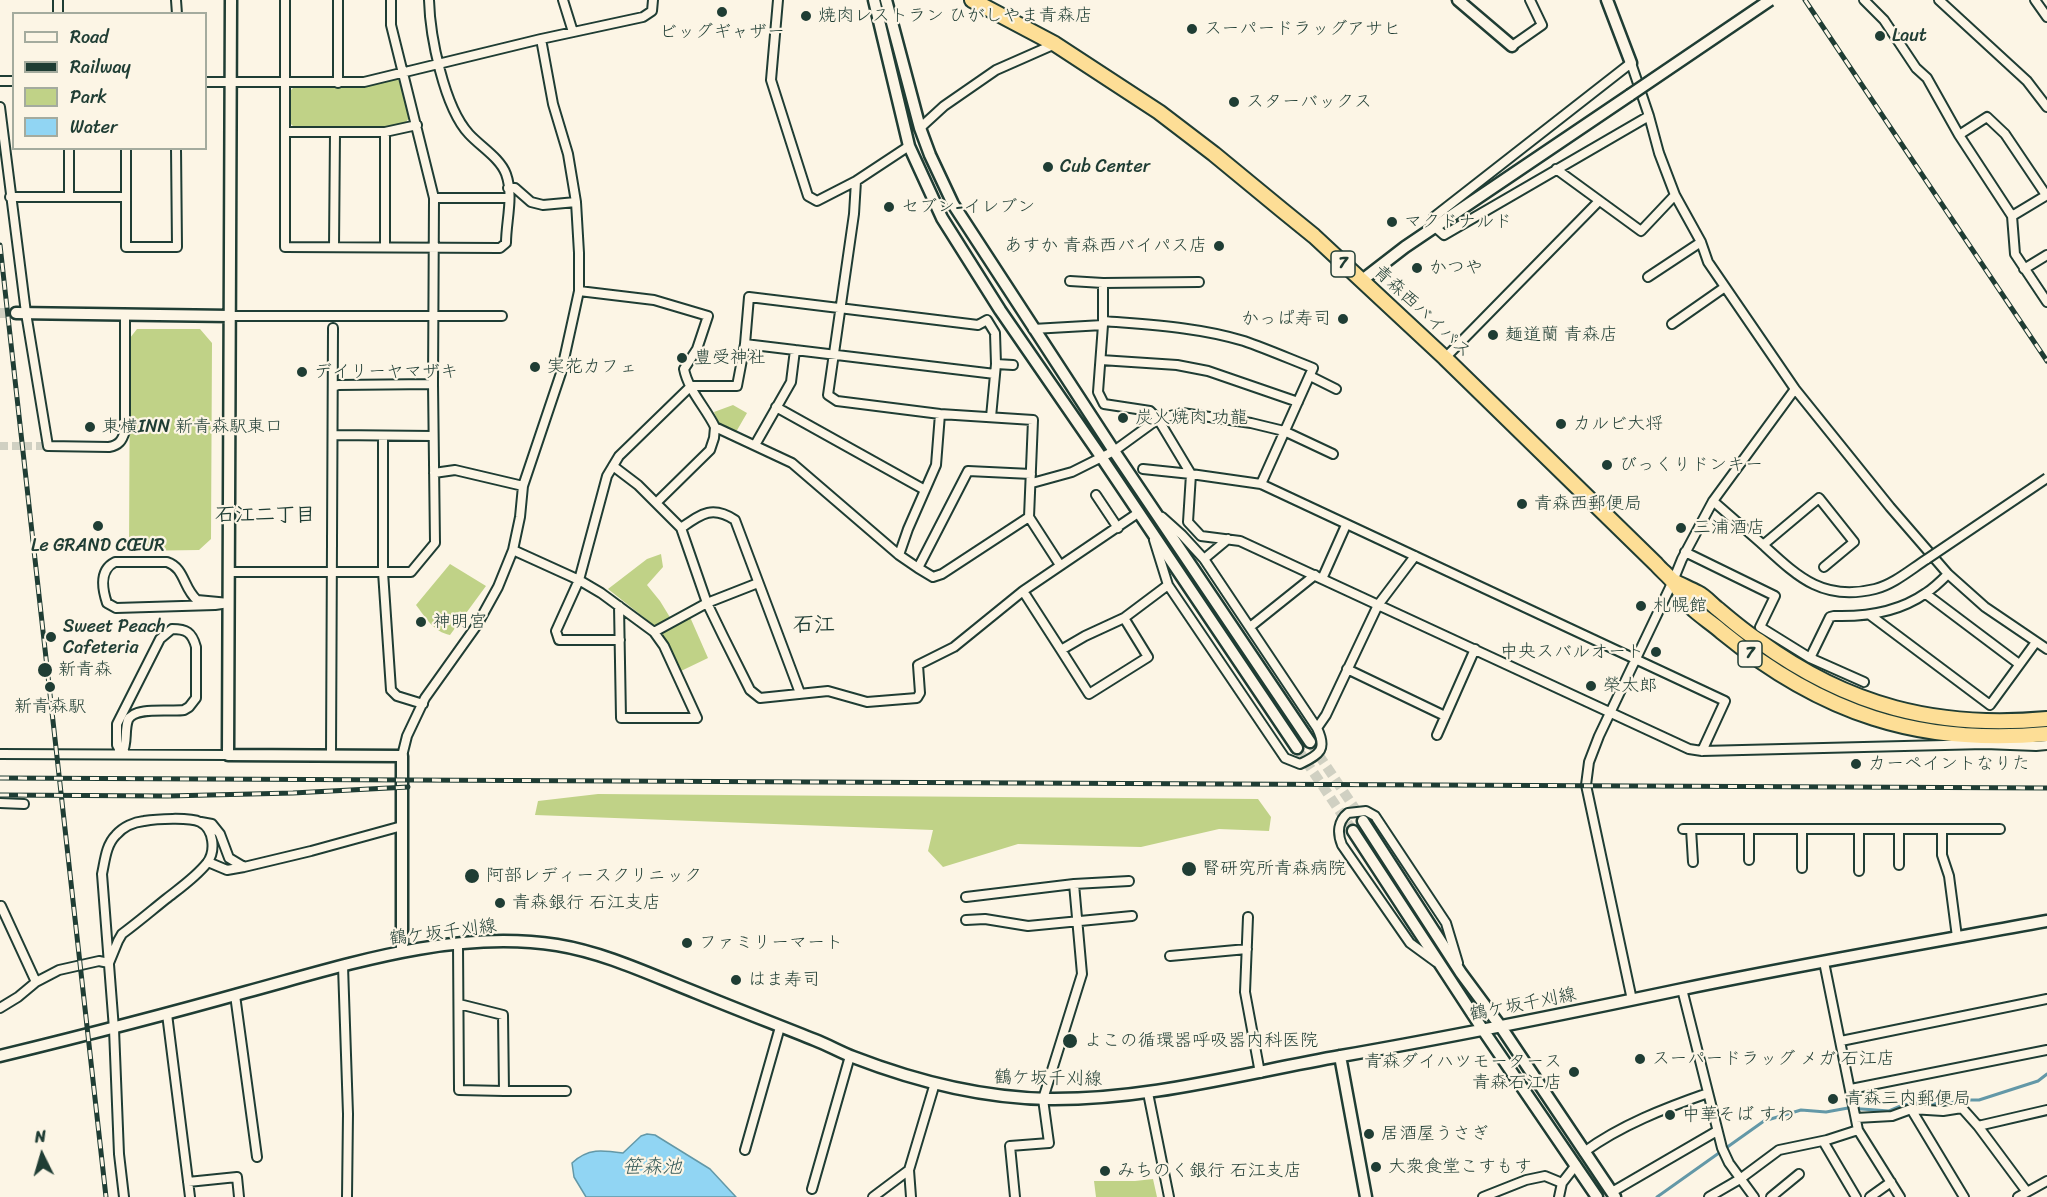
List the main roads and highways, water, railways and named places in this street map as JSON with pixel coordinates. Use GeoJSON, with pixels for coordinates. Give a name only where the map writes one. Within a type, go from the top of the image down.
{"type":"FeatureCollection","features":[{"type":"Feature","properties":{"kind":"highway","name":"青森西バイパス"},"geometry":{"type":"LineString","coordinates":[[972,0],[1055,44],[1159,112],[1314,236],[1445,358],[1673,581],[1688,605],[1748,653],[1785,678],[1842,707],[1882,721],[1928,731],[1974,737],[2047,734]]}},
{"type":"Feature","properties":{"kind":"highway","name":"青森西バイパス"},"geometry":{"type":"LineString","coordinates":[[1673,581],[1699,594],[1759,641],[1808,674],[1849,693],[1887,706],[1966,721],[2006,722],[2047,719]]}},
{"type":"Feature","properties":{"kind":"water","name":"笹森池"},"geometry":{"type":"Polygon","coordinates":[[[655,1135],[710,1169],[736,1197],[586,1197],[574,1177],[572,1163],[590,1152],[623,1153],[641,1136],[655,1135]]]}},
{"type":"Feature","properties":{"kind":"waterway"},"geometry":{"type":"LineString","coordinates":[[1657,1197],[1764,1121],[1801,1110],[1826,1112],[1848,1108],[1889,1111],[1916,1103],[1944,1104],[1979,1100],[2038,1081],[2047,1074]]}},
{"type":"Feature","properties":{"kind":"tunnel"},"geometry":{"type":"LineString","coordinates":[[0,313],[16,313]]}},
{"type":"Feature","properties":{"kind":"tunnel"},"geometry":{"type":"LineString","coordinates":[[0,446],[48,446]]}},
{"type":"Feature","properties":{"kind":"tunnel"},"geometry":{"type":"LineString","coordinates":[[1310,742],[1362,819]]}},
{"type":"Feature","properties":{"kind":"tunnel"},"geometry":{"type":"LineString","coordinates":[[1297,748],[1353,831]]}},
{"type":"Feature","properties":{"kind":"railway"},"geometry":{"type":"LineString","coordinates":[[1805,0],[2047,361]]}},
{"type":"Feature","properties":{"kind":"railway"},"geometry":{"type":"LineString","coordinates":[[0,245],[106,1197]]}},
{"type":"Feature","properties":{"kind":"railway"},"geometry":{"type":"LineString","coordinates":[[0,778],[2047,788]]}},
{"type":"Feature","properties":{"kind":"railway"},"geometry":{"type":"LineString","coordinates":[[0,795],[168,796],[408,787]]}},
{"type":"Feature","properties":{"kind":"place","name":"ビッグギャザー"},"geometry":{"type":"Point","coordinates":[722,12]}},
{"type":"Feature","properties":{"kind":"place","name":"焼肉レストラン ひがしやま青森店"},"geometry":{"type":"Point","coordinates":[806,16]}},
{"type":"Feature","properties":{"kind":"place","name":"スーパードラッグアサヒ"},"geometry":{"type":"Point","coordinates":[1192,29]}},
{"type":"Feature","properties":{"kind":"place","name":"Laut"},"geometry":{"type":"Point","coordinates":[1880,36]}},
{"type":"Feature","properties":{"kind":"place","name":"スターバックス"},"geometry":{"type":"Point","coordinates":[1234,102]}},
{"type":"Feature","properties":{"kind":"place","name":"Cub Center"},"geometry":{"type":"Point","coordinates":[1048,167]}},
{"type":"Feature","properties":{"kind":"place","name":"セブン-イレブン"},"geometry":{"type":"Point","coordinates":[889,207]}},
{"type":"Feature","properties":{"kind":"place","name":"マクドナルド"},"geometry":{"type":"Point","coordinates":[1392,222]}},
{"type":"Feature","properties":{"kind":"place","name":"あすか 青森西バイパス店"},"geometry":{"type":"Point","coordinates":[1219,246]}},
{"type":"Feature","properties":{"kind":"place","name":"かつや"},"geometry":{"type":"Point","coordinates":[1417,268]}},
{"type":"Feature","properties":{"kind":"place","name":"かっぱ寿司"},"geometry":{"type":"Point","coordinates":[1343,319]}},
{"type":"Feature","properties":{"kind":"place","name":"麺道蘭 青森店"},"geometry":{"type":"Point","coordinates":[1493,335]}},
{"type":"Feature","properties":{"kind":"place","name":"豊受神社"},"geometry":{"type":"Point","coordinates":[682,358]}},
{"type":"Feature","properties":{"kind":"place","name":"実花カフェ"},"geometry":{"type":"Point","coordinates":[535,367]}},
{"type":"Feature","properties":{"kind":"place","name":"デイリーヤマザキ"},"geometry":{"type":"Point","coordinates":[302,372]}},
{"type":"Feature","properties":{"kind":"place","name":"炭火焼肉 功龍"},"geometry":{"type":"Point","coordinates":[1123,418]}},
{"type":"Feature","properties":{"kind":"place","name":"カルビ大将"},"geometry":{"type":"Point","coordinates":[1561,424]}},
{"type":"Feature","properties":{"kind":"place","name":"東横INN 新青森駅東口"},"geometry":{"type":"Point","coordinates":[90,427]}},
{"type":"Feature","properties":{"kind":"place","name":"びっくりドンキー"},"geometry":{"type":"Point","coordinates":[1607,465]}},
{"type":"Feature","properties":{"kind":"place","name":"青森西郵便局"},"geometry":{"type":"Point","coordinates":[1522,504]}},
{"type":"Feature","properties":{"kind":"place","name":"Le GRAND CŒUR"},"geometry":{"type":"Point","coordinates":[98,526]}},
{"type":"Feature","properties":{"kind":"place","name":"三浦酒店"},"geometry":{"type":"Point","coordinates":[1681,528]}},
{"type":"Feature","properties":{"kind":"place","name":"札幌館"},"geometry":{"type":"Point","coordinates":[1641,606]}},
{"type":"Feature","properties":{"kind":"place","name":"神明宮"},"geometry":{"type":"Point","coordinates":[421,622]}},
{"type":"Feature","properties":{"kind":"place","name":"Sweet Peach Cafeteria"},"geometry":{"type":"Point","coordinates":[51,637]}},
{"type":"Feature","properties":{"kind":"place","name":"中央スバルオート"},"geometry":{"type":"Point","coordinates":[1656,652]}},
{"type":"Feature","properties":{"kind":"place","name":"新青森"},"geometry":{"type":"Point","coordinates":[45,670]}},
{"type":"Feature","properties":{"kind":"place","name":"榮太郎"},"geometry":{"type":"Point","coordinates":[1591,686]}},
{"type":"Feature","properties":{"kind":"place","name":"新青森駅"},"geometry":{"type":"Point","coordinates":[50,687]}},
{"type":"Feature","properties":{"kind":"place","name":"カーペイントなりた"},"geometry":{"type":"Point","coordinates":[1856,764]}},
{"type":"Feature","properties":{"kind":"place","name":"腎研究所青森病院"},"geometry":{"type":"Point","coordinates":[1189,869]}},
{"type":"Feature","properties":{"kind":"place","name":"阿部レディースクリニック"},"geometry":{"type":"Point","coordinates":[472,876]}},
{"type":"Feature","properties":{"kind":"place","name":"青森銀行 石江支店"},"geometry":{"type":"Point","coordinates":[500,903]}},
{"type":"Feature","properties":{"kind":"place","name":"ファミリーマート"},"geometry":{"type":"Point","coordinates":[687,943]}},
{"type":"Feature","properties":{"kind":"place","name":"はま寿司"},"geometry":{"type":"Point","coordinates":[736,980]}},
{"type":"Feature","properties":{"kind":"place","name":"よこの循環器呼吸器内科医院"},"geometry":{"type":"Point","coordinates":[1070,1041]}},
{"type":"Feature","properties":{"kind":"place","name":"スーパードラッグ メガ 石江店"},"geometry":{"type":"Point","coordinates":[1640,1059]}},
{"type":"Feature","properties":{"kind":"place","name":"青森ダイハツモータース 青森石江店"},"geometry":{"type":"Point","coordinates":[1574,1072]}},
{"type":"Feature","properties":{"kind":"place","name":"青森三内郵便局"},"geometry":{"type":"Point","coordinates":[1833,1099]}},
{"type":"Feature","properties":{"kind":"place","name":"中華そば すわ"},"geometry":{"type":"Point","coordinates":[1670,1115]}},
{"type":"Feature","properties":{"kind":"place","name":"居酒屋うさぎ"},"geometry":{"type":"Point","coordinates":[1369,1134]}},
{"type":"Feature","properties":{"kind":"place","name":"大衆食堂こすもす"},"geometry":{"type":"Point","coordinates":[1376,1167]}},
{"type":"Feature","properties":{"kind":"place","name":"みちのく銀行 石江支店"},"geometry":{"type":"Point","coordinates":[1105,1171]}},
{"type":"Feature","properties":{"kind":"district","name":"石江二丁目"},"geometry":{"type":"Point","coordinates":[265,516]}},
{"type":"Feature","properties":{"kind":"district","name":"石江"},"geometry":{"type":"Point","coordinates":[814,626]}}]}
